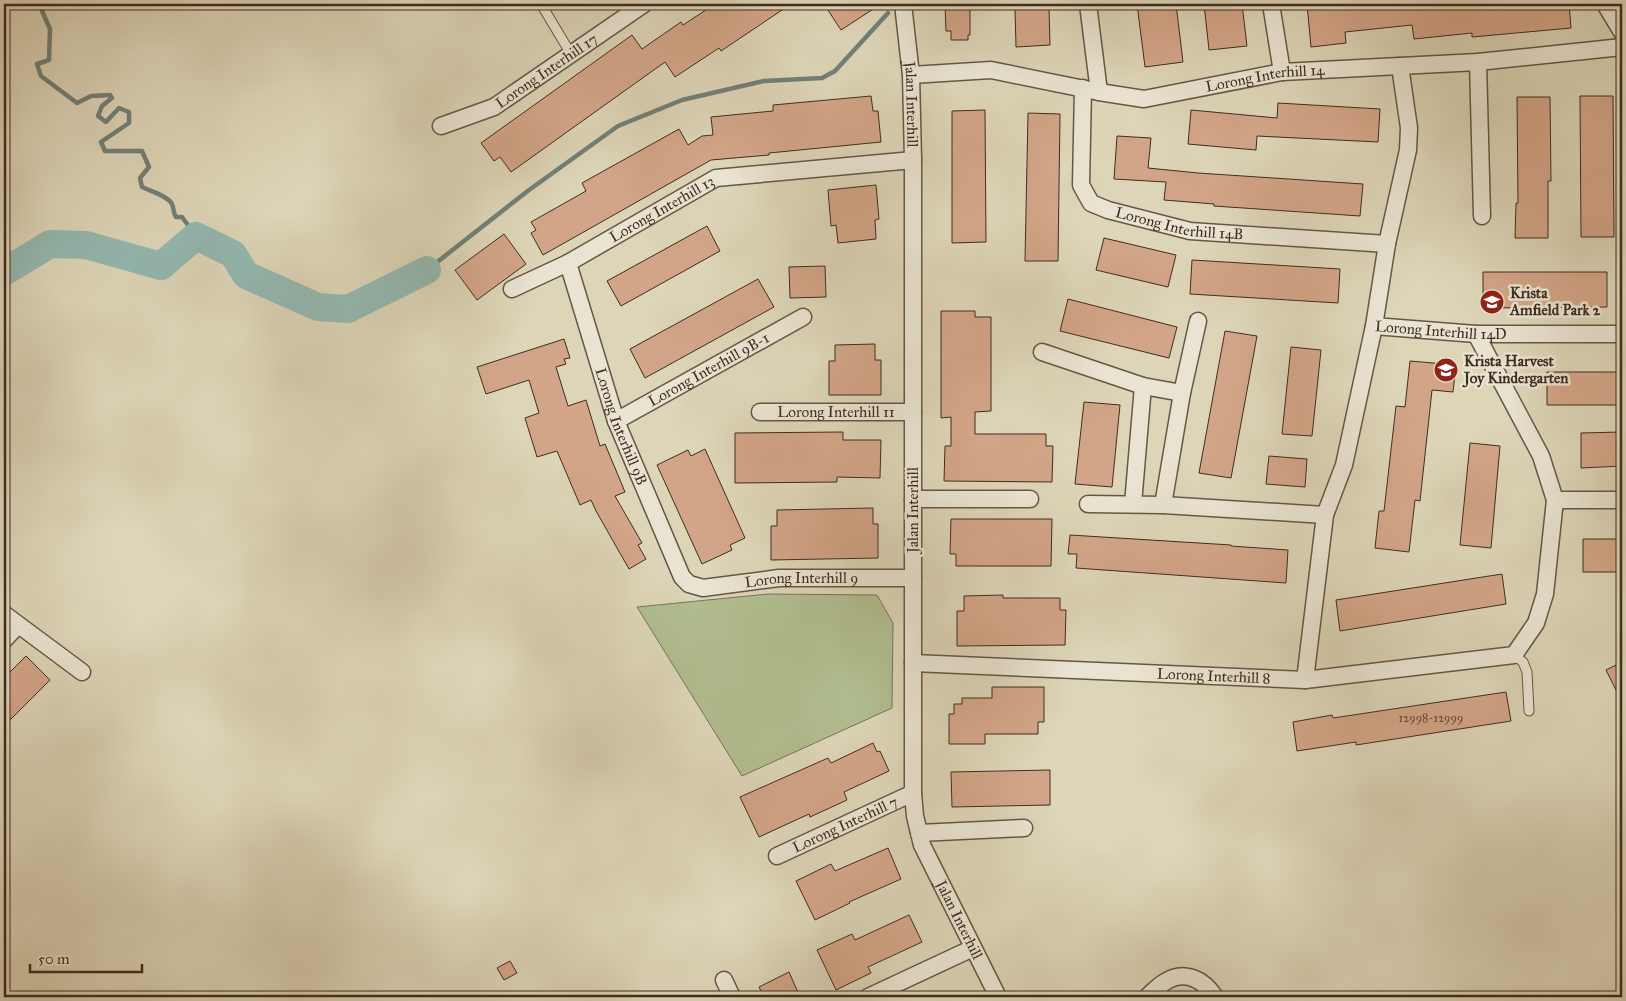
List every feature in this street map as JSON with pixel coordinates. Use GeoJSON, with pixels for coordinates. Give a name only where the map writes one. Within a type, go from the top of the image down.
{"type":"FeatureCollection","features":[{"type":"Feature","properties":{"kind":"street","name":"Lorong Interhill 17"},"geometry":{"type":"LineString","coordinates":[[441,126],[494,107],[644,4]]}},
{"type":"Feature","properties":{"kind":"street","name":"Jalan Interhill"},"geometry":{"type":"LineString","coordinates":[[903,4],[911,75],[913,160],[913,793],[915,816],[922,845],[998,997]]}},
{"type":"Feature","properties":{"kind":"street","name":"Lorong Interhill 14B"},"geometry":{"type":"LineString","coordinates":[[1088,4],[1091,90],[1081,185],[1091,203],[1108,210],[1190,231],[1387,244]]}},
{"type":"Feature","properties":{"kind":"street"},"geometry":{"type":"LineString","coordinates":[[1271,4],[1282,72]]}},
{"type":"Feature","properties":{"kind":"street"},"geometry":{"type":"LineString","coordinates":[[1605,4],[1622,32]]}},
{"type":"Feature","properties":{"kind":"street","name":"Lorong Interhill 14"},"geometry":{"type":"LineString","coordinates":[[911,75],[991,70],[1091,90],[1144,98],[1282,72],[1478,62],[1622,47]]}},
{"type":"Feature","properties":{"kind":"street"},"geometry":{"type":"LineString","coordinates":[[1478,62],[1482,216]]}},
{"type":"Feature","properties":{"kind":"street","name":"Lorong Interhill 14D"},"geometry":{"type":"LineString","coordinates":[[1400,66],[1409,128],[1408,150],[1387,244],[1374,326],[1476,334],[1622,334]]}},
{"type":"Feature","properties":{"kind":"street","name":"Lorong Interhill 13"},"geometry":{"type":"LineString","coordinates":[[512,289],[568,263],[716,178],[913,160]]}},
{"type":"Feature","properties":{"kind":"street","name":"Lorong Interhill 9B"},"geometry":{"type":"LineString","coordinates":[[568,263],[616,421],[682,577],[689,584]]}},
{"type":"Feature","properties":{"kind":"street","name":"Lorong Interhill 9B-1"},"geometry":{"type":"LineString","coordinates":[[616,421],[803,317]]}},
{"type":"Feature","properties":{"kind":"street"},"geometry":{"type":"LineString","coordinates":[[1163,505],[1182,394],[1198,321]]}},
{"type":"Feature","properties":{"kind":"street"},"geometry":{"type":"LineString","coordinates":[[1305,680],[1325,516],[1344,465],[1374,326]]}},
{"type":"Feature","properties":{"kind":"street"},"geometry":{"type":"LineString","coordinates":[[1476,334],[1541,456],[1555,500],[1545,594],[1536,623],[1514,655]]}},
{"type":"Feature","properties":{"kind":"street"},"geometry":{"type":"LineString","coordinates":[[1042,352],[1143,386],[1182,394]]}},
{"type":"Feature","properties":{"kind":"street"},"geometry":{"type":"LineString","coordinates":[[1133,504],[1143,386]]}},
{"type":"Feature","properties":{"kind":"street","name":"Lorong Interhill 11"},"geometry":{"type":"LineString","coordinates":[[760,412],[913,412]]}},
{"type":"Feature","properties":{"kind":"street"},"geometry":{"type":"LineString","coordinates":[[913,499],[1030,499]]}},
{"type":"Feature","properties":{"kind":"street"},"geometry":{"type":"LineString","coordinates":[[1555,500],[1622,500]]}},
{"type":"Feature","properties":{"kind":"street"},"geometry":{"type":"LineString","coordinates":[[1088,504],[1163,505],[1325,516]]}},
{"type":"Feature","properties":{"kind":"street","name":"Lorong Interhill 9"},"geometry":{"type":"LineString","coordinates":[[689,584],[703,588],[779,578],[913,578]]}},
{"type":"Feature","properties":{"kind":"street"},"geometry":{"type":"LineString","coordinates":[[4,614],[82,672]]}},
{"type":"Feature","properties":{"kind":"street"},"geometry":{"type":"LineString","coordinates":[[4,640],[18,625]]}},
{"type":"Feature","properties":{"kind":"street","name":"Lorong Interhill 8"},"geometry":{"type":"LineString","coordinates":[[913,663],[1305,680],[1514,655]]}},
{"type":"Feature","properties":{"kind":"street","name":"Lorong Interhill 7"},"geometry":{"type":"LineString","coordinates":[[777,856],[913,793]]}},
{"type":"Feature","properties":{"kind":"street"},"geometry":{"type":"LineString","coordinates":[[919,834],[1024,828]]}},
{"type":"Feature","properties":{"kind":"street"},"geometry":{"type":"LineString","coordinates":[[868,997],[973,948]]}},
{"type":"Feature","properties":{"kind":"street"},"geometry":{"type":"LineString","coordinates":[[1147,997],[1166,981],[1181,976],[1193,977],[1208,986],[1216,997]]}},
{"type":"Feature","properties":{"kind":"street"},"geometry":{"type":"LineString","coordinates":[[724,980],[732,997]]}},
{"type":"Feature","properties":{"kind":"lane"},"geometry":{"type":"LineString","coordinates":[[541,4],[571,54]]}},
{"type":"Feature","properties":{"kind":"lane"},"geometry":{"type":"LineString","coordinates":[[1514,655],[1524,662],[1528,672],[1529,711]]}},
{"type":"Feature","properties":{"kind":"green space"},"geometry":{"type":"Polygon","coordinates":[[[768,594],[877,595],[893,623],[892,708],[742,776],[637,607],[768,594]]]}},
{"type":"Feature","properties":{"kind":"building"},"geometry":{"type":"Polygon","coordinates":[[[715,4],[791,4],[721,51],[719,48],[675,77],[665,62],[511,172],[500,157],[494,161],[481,143],[632,35],[642,49],[681,22],[683,25],[715,4]]]}},
{"type":"Feature","properties":{"kind":"building"},"geometry":{"type":"Polygon","coordinates":[[[824,4],[881,4],[841,30],[824,4]]]}},
{"type":"Feature","properties":{"kind":"building"},"geometry":{"type":"Polygon","coordinates":[[[945,4],[970,4],[970,35],[968,35],[968,40],[951,40],[951,31],[946,31],[945,4]]]}},
{"type":"Feature","properties":{"kind":"building"},"geometry":{"type":"Polygon","coordinates":[[[1137,4],[1176,4],[1183,62],[1145,67],[1137,4]]]}},
{"type":"Feature","properties":{"kind":"building"},"geometry":{"type":"Polygon","coordinates":[[[1204,4],[1242,4],[1247,46],[1209,50],[1204,4]]]}},
{"type":"Feature","properties":{"kind":"building"},"geometry":{"type":"Polygon","coordinates":[[[1307,4],[1452,4],[1452,7],[1485,4],[1569,4],[1571,28],[1472,37],[1472,33],[1414,39],[1412,25],[1345,32],[1346,43],[1311,47],[1307,4]]]}},
{"type":"Feature","properties":{"kind":"building"},"geometry":{"type":"Polygon","coordinates":[[[1049,8],[1050,45],[1016,47],[1015,9],[1049,8]]]}},
{"type":"Feature","properties":{"kind":"building"},"geometry":{"type":"Polygon","coordinates":[[[871,96],[873,111],[878,111],[881,142],[711,160],[543,255],[531,233],[536,230],[531,222],[586,191],[582,183],[679,129],[688,145],[702,136],[713,135],[711,117],[773,111],[773,105],[871,96]]]}},
{"type":"Feature","properties":{"kind":"building"},"geometry":{"type":"Polygon","coordinates":[[[1580,96],[1613,96],[1614,237],[1581,237],[1580,96]]]}},
{"type":"Feature","properties":{"kind":"building"},"geometry":{"type":"Polygon","coordinates":[[[1517,97],[1550,97],[1551,181],[1548,181],[1548,238],[1515,238],[1516,203],[1518,203],[1517,97]]]}},
{"type":"Feature","properties":{"kind":"building"},"geometry":{"type":"Polygon","coordinates":[[[1278,103],[1380,109],[1378,142],[1257,136],[1256,150],[1188,144],[1191,110],[1277,118],[1278,103]]]}},
{"type":"Feature","properties":{"kind":"building"},"geometry":{"type":"Polygon","coordinates":[[[985,110],[986,242],[952,243],[952,111],[985,110]]]}},
{"type":"Feature","properties":{"kind":"building"},"geometry":{"type":"Polygon","coordinates":[[[1028,113],[1060,114],[1058,261],[1025,261],[1028,113]]]}},
{"type":"Feature","properties":{"kind":"building"},"geometry":{"type":"Polygon","coordinates":[[[1117,136],[1151,138],[1148,168],[1363,184],[1360,216],[1214,206],[1214,204],[1164,200],[1166,182],[1114,179],[1117,136]]]}},
{"type":"Feature","properties":{"kind":"building"},"geometry":{"type":"Polygon","coordinates":[[[876,185],[879,219],[875,220],[876,239],[838,243],[836,225],[831,226],[828,190],[876,185]]]}},
{"type":"Feature","properties":{"kind":"building"},"geometry":{"type":"Polygon","coordinates":[[[707,226],[720,251],[621,306],[607,281],[707,226]]]}},
{"type":"Feature","properties":{"kind":"building"},"geometry":{"type":"Polygon","coordinates":[[[504,234],[526,264],[477,300],[455,270],[504,234]]]}},
{"type":"Feature","properties":{"kind":"building"},"geometry":{"type":"Polygon","coordinates":[[[1104,238],[1176,255],[1168,287],[1096,270],[1104,238]]]}},
{"type":"Feature","properties":{"kind":"building"},"geometry":{"type":"Polygon","coordinates":[[[1192,260],[1340,269],[1338,303],[1190,294],[1192,260]]]}},
{"type":"Feature","properties":{"kind":"building"},"geometry":{"type":"Polygon","coordinates":[[[825,266],[826,297],[790,298],[789,267],[825,266]]]}},
{"type":"Feature","properties":{"kind":"building"},"geometry":{"type":"Polygon","coordinates":[[[1483,272],[1607,272],[1607,307],[1483,308],[1483,272]]]}},
{"type":"Feature","properties":{"kind":"building"},"geometry":{"type":"Polygon","coordinates":[[[758,279],[774,307],[645,378],[630,349],[758,279]]]}},
{"type":"Feature","properties":{"kind":"building"},"geometry":{"type":"Polygon","coordinates":[[[1068,299],[1177,327],[1169,358],[1060,331],[1068,299]]]}},
{"type":"Feature","properties":{"kind":"building"},"geometry":{"type":"Polygon","coordinates":[[[941,311],[975,311],[975,317],[991,317],[991,411],[975,412],[975,434],[1046,434],[1046,446],[1053,446],[1052,482],[944,481],[945,446],[951,446],[951,417],[941,418],[941,311]]]}},
{"type":"Feature","properties":{"kind":"building"},"geometry":{"type":"Polygon","coordinates":[[[1225,331],[1257,336],[1231,478],[1199,473],[1225,331]]]}},
{"type":"Feature","properties":{"kind":"building"},"geometry":{"type":"Polygon","coordinates":[[[564,339],[570,358],[564,359],[566,364],[556,367],[568,406],[586,400],[600,446],[605,444],[625,492],[615,496],[642,543],[638,545],[646,559],[629,569],[591,500],[580,505],[557,451],[537,457],[525,418],[539,413],[529,380],[486,394],[477,367],[564,339]]]}},
{"type":"Feature","properties":{"kind":"building"},"geometry":{"type":"Polygon","coordinates":[[[875,344],[875,360],[881,360],[881,395],[829,395],[829,361],[835,361],[835,345],[875,344]]]}},
{"type":"Feature","properties":{"kind":"building"},"geometry":{"type":"Polygon","coordinates":[[[1291,347],[1321,350],[1312,436],[1282,434],[1291,347]]]}},
{"type":"Feature","properties":{"kind":"building"},"geometry":{"type":"Polygon","coordinates":[[[1410,361],[1456,365],[1453,392],[1432,390],[1420,501],[1415,500],[1409,552],[1375,548],[1379,511],[1384,511],[1396,406],[1405,407],[1410,361]]]}},
{"type":"Feature","properties":{"kind":"building"},"geometry":{"type":"Polygon","coordinates":[[[1547,372],[1622,372],[1622,405],[1547,405],[1547,372]]]}},
{"type":"Feature","properties":{"kind":"building"},"geometry":{"type":"Polygon","coordinates":[[[1084,402],[1120,405],[1112,487],[1075,484],[1084,402]]]}},
{"type":"Feature","properties":{"kind":"building"},"geometry":{"type":"Polygon","coordinates":[[[843,432],[843,440],[881,440],[880,478],[837,477],[837,482],[735,483],[735,433],[843,432]]]}},
{"type":"Feature","properties":{"kind":"building"},"geometry":{"type":"Polygon","coordinates":[[[1622,432],[1622,466],[1581,468],[1581,433],[1622,432]]]}},
{"type":"Feature","properties":{"kind":"building"},"geometry":{"type":"Polygon","coordinates":[[[1470,443],[1500,446],[1491,548],[1460,545],[1470,443]]]}},
{"type":"Feature","properties":{"kind":"building"},"geometry":{"type":"Polygon","coordinates":[[[705,449],[745,538],[730,545],[732,550],[702,564],[657,465],[688,450],[691,456],[705,449]]]}},
{"type":"Feature","properties":{"kind":"building"},"geometry":{"type":"Polygon","coordinates":[[[1269,456],[1307,459],[1305,487],[1266,484],[1269,456]]]}},
{"type":"Feature","properties":{"kind":"building"},"geometry":{"type":"Polygon","coordinates":[[[873,508],[873,524],[878,524],[878,558],[771,560],[771,526],[777,526],[777,510],[873,508]]]}},
{"type":"Feature","properties":{"kind":"building"},"geometry":{"type":"Polygon","coordinates":[[[951,519],[1052,519],[1051,566],[956,566],[956,554],[950,554],[951,519]]]}},
{"type":"Feature","properties":{"kind":"building"},"geometry":{"type":"Polygon","coordinates":[[[1070,535],[1288,550],[1286,583],[1076,568],[1077,554],[1068,554],[1070,535]]]}},
{"type":"Feature","properties":{"kind":"building"},"geometry":{"type":"Polygon","coordinates":[[[1583,539],[1622,539],[1622,572],[1583,572],[1583,539]]]}},
{"type":"Feature","properties":{"kind":"building"},"geometry":{"type":"Polygon","coordinates":[[[1502,574],[1506,604],[1340,631],[1336,600],[1502,574]]]}},
{"type":"Feature","properties":{"kind":"building"},"geometry":{"type":"Polygon","coordinates":[[[1003,595],[1003,598],[1060,598],[1060,610],[1066,610],[1065,645],[957,646],[957,611],[964,611],[964,596],[1003,595]]]}},
{"type":"Feature","properties":{"kind":"building"},"geometry":{"type":"Polygon","coordinates":[[[26,656],[50,680],[4,726],[4,678],[26,656]]]}},
{"type":"Feature","properties":{"kind":"building"},"geometry":{"type":"Polygon","coordinates":[[[1622,662],[1622,702],[1606,670],[1622,662]]]}},
{"type":"Feature","properties":{"kind":"building"},"geometry":{"type":"Polygon","coordinates":[[[992,687],[1044,687],[1044,722],[1038,722],[1038,734],[985,734],[985,744],[949,744],[949,714],[954,714],[954,704],[962,704],[962,698],[992,698],[992,687]]]}},
{"type":"Feature","properties":{"kind":"building"},"geometry":{"type":"Polygon","coordinates":[[[1506,692],[1511,721],[1356,745],[1356,742],[1297,751],[1293,722],[1332,715],[1333,718],[1506,692]]]}},
{"type":"Feature","properties":{"kind":"building"},"geometry":{"type":"Polygon","coordinates":[[[873,743],[877,752],[880,751],[889,771],[844,792],[847,800],[810,817],[809,814],[759,837],[740,797],[828,758],[831,763],[873,743]]]}},
{"type":"Feature","properties":{"kind":"building"},"geometry":{"type":"Polygon","coordinates":[[[1050,770],[1050,805],[952,807],[951,772],[1050,770]]]}},
{"type":"Feature","properties":{"kind":"building"},"geometry":{"type":"Polygon","coordinates":[[[888,848],[901,879],[849,902],[815,920],[796,881],[831,864],[835,871],[888,848]]]}},
{"type":"Feature","properties":{"kind":"building"},"geometry":{"type":"Polygon","coordinates":[[[909,915],[922,942],[868,967],[871,973],[836,990],[817,950],[852,934],[855,940],[909,915]]]}},
{"type":"Feature","properties":{"kind":"building"},"geometry":{"type":"Polygon","coordinates":[[[510,961],[517,973],[504,980],[497,968],[510,961]]]}},
{"type":"Feature","properties":{"kind":"building"},"geometry":{"type":"Polygon","coordinates":[[[789,972],[800,997],[764,997],[759,987],[789,972]]]}},
{"type":"Feature","properties":{"kind":"waterway"},"geometry":{"type":"LineString","coordinates":[[39,4],[50,29],[49,60],[37,64],[41,76],[77,103],[91,96],[110,95],[112,98],[102,106],[98,116],[106,122],[119,108],[129,112],[129,123],[101,142],[105,151],[142,151],[149,167],[140,178],[142,187],[170,201],[176,217],[182,217],[196,236]]}},
{"type":"Feature","properties":{"kind":"waterway"},"geometry":{"type":"LineString","coordinates":[[427,270],[529,190],[618,126],[682,100],[764,81],[822,78],[835,71],[888,13]]}},
{"type":"Feature","properties":{"kind":"waterway"},"geometry":{"type":"LineString","coordinates":[[4,272],[50,244],[86,245],[161,266],[196,236],[233,254],[246,275],[318,307],[348,309],[427,270]]}},
{"type":"Feature","properties":{"kind":"place","name":"Krista Amfield Park 2"},"geometry":{"type":"Point","coordinates":[1492,302]}},
{"type":"Feature","properties":{"kind":"place","name":"Krista Harvest Joy Kindergarten"},"geometry":{"type":"Point","coordinates":[1446,370]}}]}
